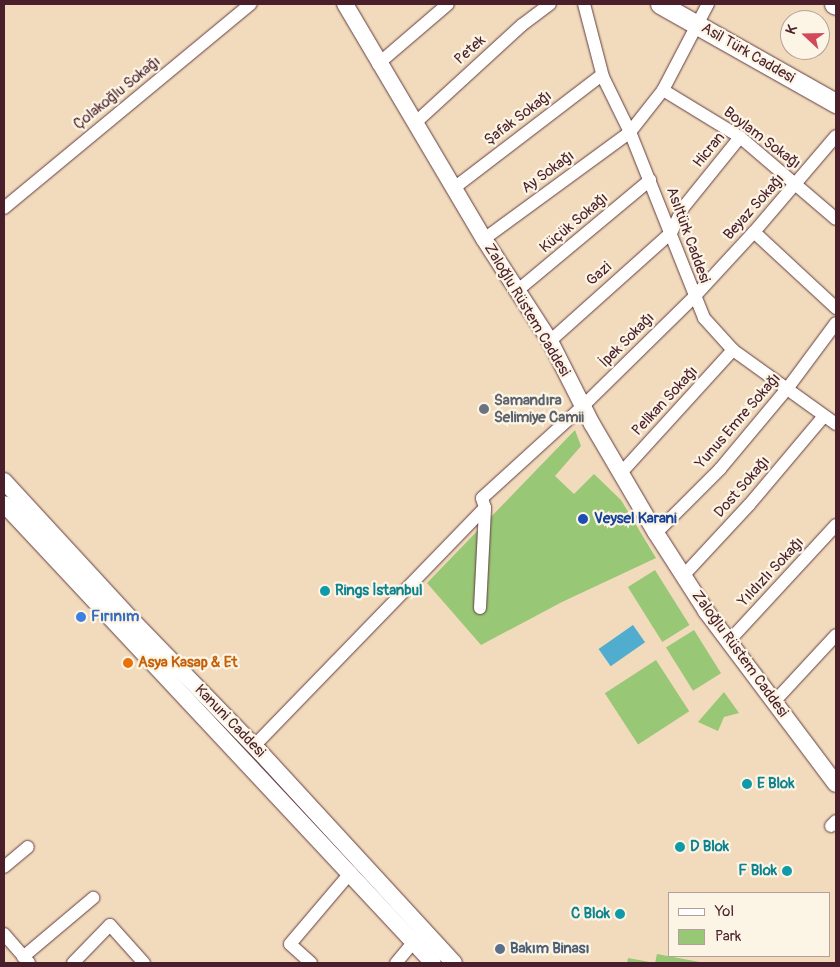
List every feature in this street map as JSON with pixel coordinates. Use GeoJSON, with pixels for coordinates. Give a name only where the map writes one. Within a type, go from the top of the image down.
{"type":"FeatureCollection","features":[{"type":"Feature","properties":{"kind":"main road","name":"Asil Türk Caddesi"},"geometry":{"type":"LineString","coordinates":[[660,4],[836,103]]}},
{"type":"Feature","properties":{"kind":"street","name":"Çolakoğlu Sokağı"},"geometry":{"type":"LineString","coordinates":[[4,208],[251,4]]}},
{"type":"Feature","properties":{"kind":"street","name":"Zaloğlu Rüstem Caddesi"},"geometry":{"type":"LineString","coordinates":[[345,4],[378,64],[484,239],[550,341],[620,474],[683,576],[774,702],[834,775]]}},
{"type":"Feature","properties":{"kind":"street"},"geometry":{"type":"LineString","coordinates":[[378,64],[448,4]]}},
{"type":"Feature","properties":{"kind":"street","name":"Petek"},"geometry":{"type":"LineString","coordinates":[[415,123],[522,25],[550,4]]}},
{"type":"Feature","properties":{"kind":"street","name":"Asıltürk Caddesi"},"geometry":{"type":"LineString","coordinates":[[584,4],[602,75],[630,132],[671,233],[694,297],[704,318],[733,350],[823,417],[836,424]]}},
{"type":"Feature","properties":{"kind":"street","name":"Ay Sokağı"},"geometry":{"type":"LineString","coordinates":[[484,239],[630,132],[663,90],[708,4]]}},
{"type":"Feature","properties":{"kind":"street","name":"Şafak Sokağı"},"geometry":{"type":"LineString","coordinates":[[454,188],[602,75]]}},
{"type":"Feature","properties":{"kind":"street","name":"Boylam Sokağı"},"geometry":{"type":"LineString","coordinates":[[663,90],[740,137],[836,218]]}},
{"type":"Feature","properties":{"kind":"street","name":"Beyaz Sokağı"},"geometry":{"type":"LineString","coordinates":[[694,297],[797,184],[836,136]]}},
{"type":"Feature","properties":{"kind":"street","name":"Hicran"},"geometry":{"type":"LineString","coordinates":[[671,233],[682,209],[740,137]]}},
{"type":"Feature","properties":{"kind":"street","name":"Küçük Sokağı"},"geometry":{"type":"LineString","coordinates":[[518,290],[650,180]]}},
{"type":"Feature","properties":{"kind":"street"},"geometry":{"type":"LineString","coordinates":[[754,232],[836,308]]}},
{"type":"Feature","properties":{"kind":"street","name":"Gazi"},"geometry":{"type":"LineString","coordinates":[[550,341],[671,233]]}},
{"type":"Feature","properties":{"kind":"street","name":"İpek Sokağı"},"geometry":{"type":"LineString","coordinates":[[485,508],[482,498],[583,406],[694,297]]}},
{"type":"Feature","properties":{"kind":"street","name":"Yunus Emre Sokağı"},"geometry":{"type":"LineString","coordinates":[[656,533],[720,469],[787,389],[836,323]]}},
{"type":"Feature","properties":{"kind":"street","name":"Pelikan Sokağı"},"geometry":{"type":"LineString","coordinates":[[620,474],[733,350]]}},
{"type":"Feature","properties":{"kind":"street","name":"Dost Sokağı"},"geometry":{"type":"LineString","coordinates":[[683,576],[750,505],[823,417]]}},
{"type":"Feature","properties":{"kind":"street","name":"Kanuni Caddesi"},"geometry":{"type":"LineString","coordinates":[[4,481],[254,746],[418,936],[433,963]]}},
{"type":"Feature","properties":{"kind":"street","name":"Kanuni Caddesi"},"geometry":{"type":"LineString","coordinates":[[4,504],[243,761],[351,872],[418,936],[454,963]]}},
{"type":"Feature","properties":{"kind":"street"},"geometry":{"type":"LineString","coordinates":[[480,608],[485,508]]}},
{"type":"Feature","properties":{"kind":"street"},"geometry":{"type":"LineString","coordinates":[[254,746],[485,508]]}},
{"type":"Feature","properties":{"kind":"street","name":"Yıldızlı Sokağı"},"geometry":{"type":"LineString","coordinates":[[729,641],[836,525]]}},
{"type":"Feature","properties":{"kind":"street"},"geometry":{"type":"LineString","coordinates":[[774,702],[836,635]]}},
{"type":"Feature","properties":{"kind":"street"},"geometry":{"type":"LineString","coordinates":[[4,867],[28,848]]}},
{"type":"Feature","properties":{"kind":"street"},"geometry":{"type":"LineString","coordinates":[[312,963],[290,944],[351,872]]}},
{"type":"Feature","properties":{"kind":"street"},"geometry":{"type":"LineString","coordinates":[[4,934],[26,961],[93,898]]}},
{"type":"Feature","properties":{"kind":"street"},"geometry":{"type":"LineString","coordinates":[[73,963],[110,925],[144,963]]}},
{"type":"Feature","properties":{"kind":"street"},"geometry":{"type":"LineString","coordinates":[[396,963],[418,936]]}},
{"type":"Feature","properties":{"kind":"green space"},"geometry":{"type":"Polygon","coordinates":[[[575,430],[581,446],[555,476],[574,494],[594,474],[621,500],[656,558],[562,602],[481,645],[427,583],[575,430]]]}},
{"type":"Feature","properties":{"kind":"green space"},"geometry":{"type":"Polygon","coordinates":[[[655,570],[689,625],[662,642],[628,587],[655,570]]]}},
{"type":"Feature","properties":{"kind":"green space"},"geometry":{"type":"Polygon","coordinates":[[[694,630],[721,673],[693,691],[666,647],[694,630]]]}},
{"type":"Feature","properties":{"kind":"green space"},"geometry":{"type":"Polygon","coordinates":[[[656,660],[689,711],[638,744],[605,693],[656,660]]]}},
{"type":"Feature","properties":{"kind":"green space"},"geometry":{"type":"Polygon","coordinates":[[[724,692],[739,713],[724,717],[718,731],[698,722],[724,692]]]}},
{"type":"Feature","properties":{"kind":"green space"},"geometry":{"type":"Polygon","coordinates":[[[657,954],[705,963],[655,963],[657,954]]]}},
{"type":"Feature","properties":{"kind":"green space"},"geometry":{"type":"Polygon","coordinates":[[[628,958],[655,963],[627,963],[628,958]]]}},
{"type":"Feature","properties":{"kind":"water"},"geometry":{"type":"Polygon","coordinates":[[[633,625],[645,642],[611,666],[599,649],[633,625]]]}},
{"type":"Feature","properties":{"kind":"place","name":"Samandıra Selimiye Camii"},"geometry":{"type":"Point","coordinates":[484,409]}},
{"type":"Feature","properties":{"kind":"place","name":"Veysel Karani"},"geometry":{"type":"Point","coordinates":[583,519]}},
{"type":"Feature","properties":{"kind":"place","name":"Rings İstanbul"},"geometry":{"type":"Point","coordinates":[325,591]}},
{"type":"Feature","properties":{"kind":"place","name":"Fırınım"},"geometry":{"type":"Point","coordinates":[81,617]}},
{"type":"Feature","properties":{"kind":"place","name":"Asya Kasap & Et"},"geometry":{"type":"Point","coordinates":[128,663]}},
{"type":"Feature","properties":{"kind":"place","name":"E Blok"},"geometry":{"type":"Point","coordinates":[747,784]}},
{"type":"Feature","properties":{"kind":"place","name":"D Blok"},"geometry":{"type":"Point","coordinates":[680,847]}},
{"type":"Feature","properties":{"kind":"place","name":"F Blok"},"geometry":{"type":"Point","coordinates":[787,871]}},
{"type":"Feature","properties":{"kind":"place","name":"C Blok"},"geometry":{"type":"Point","coordinates":[620,914]}},
{"type":"Feature","properties":{"kind":"place","name":"Bakım Binası"},"geometry":{"type":"Point","coordinates":[500,949]}}]}
